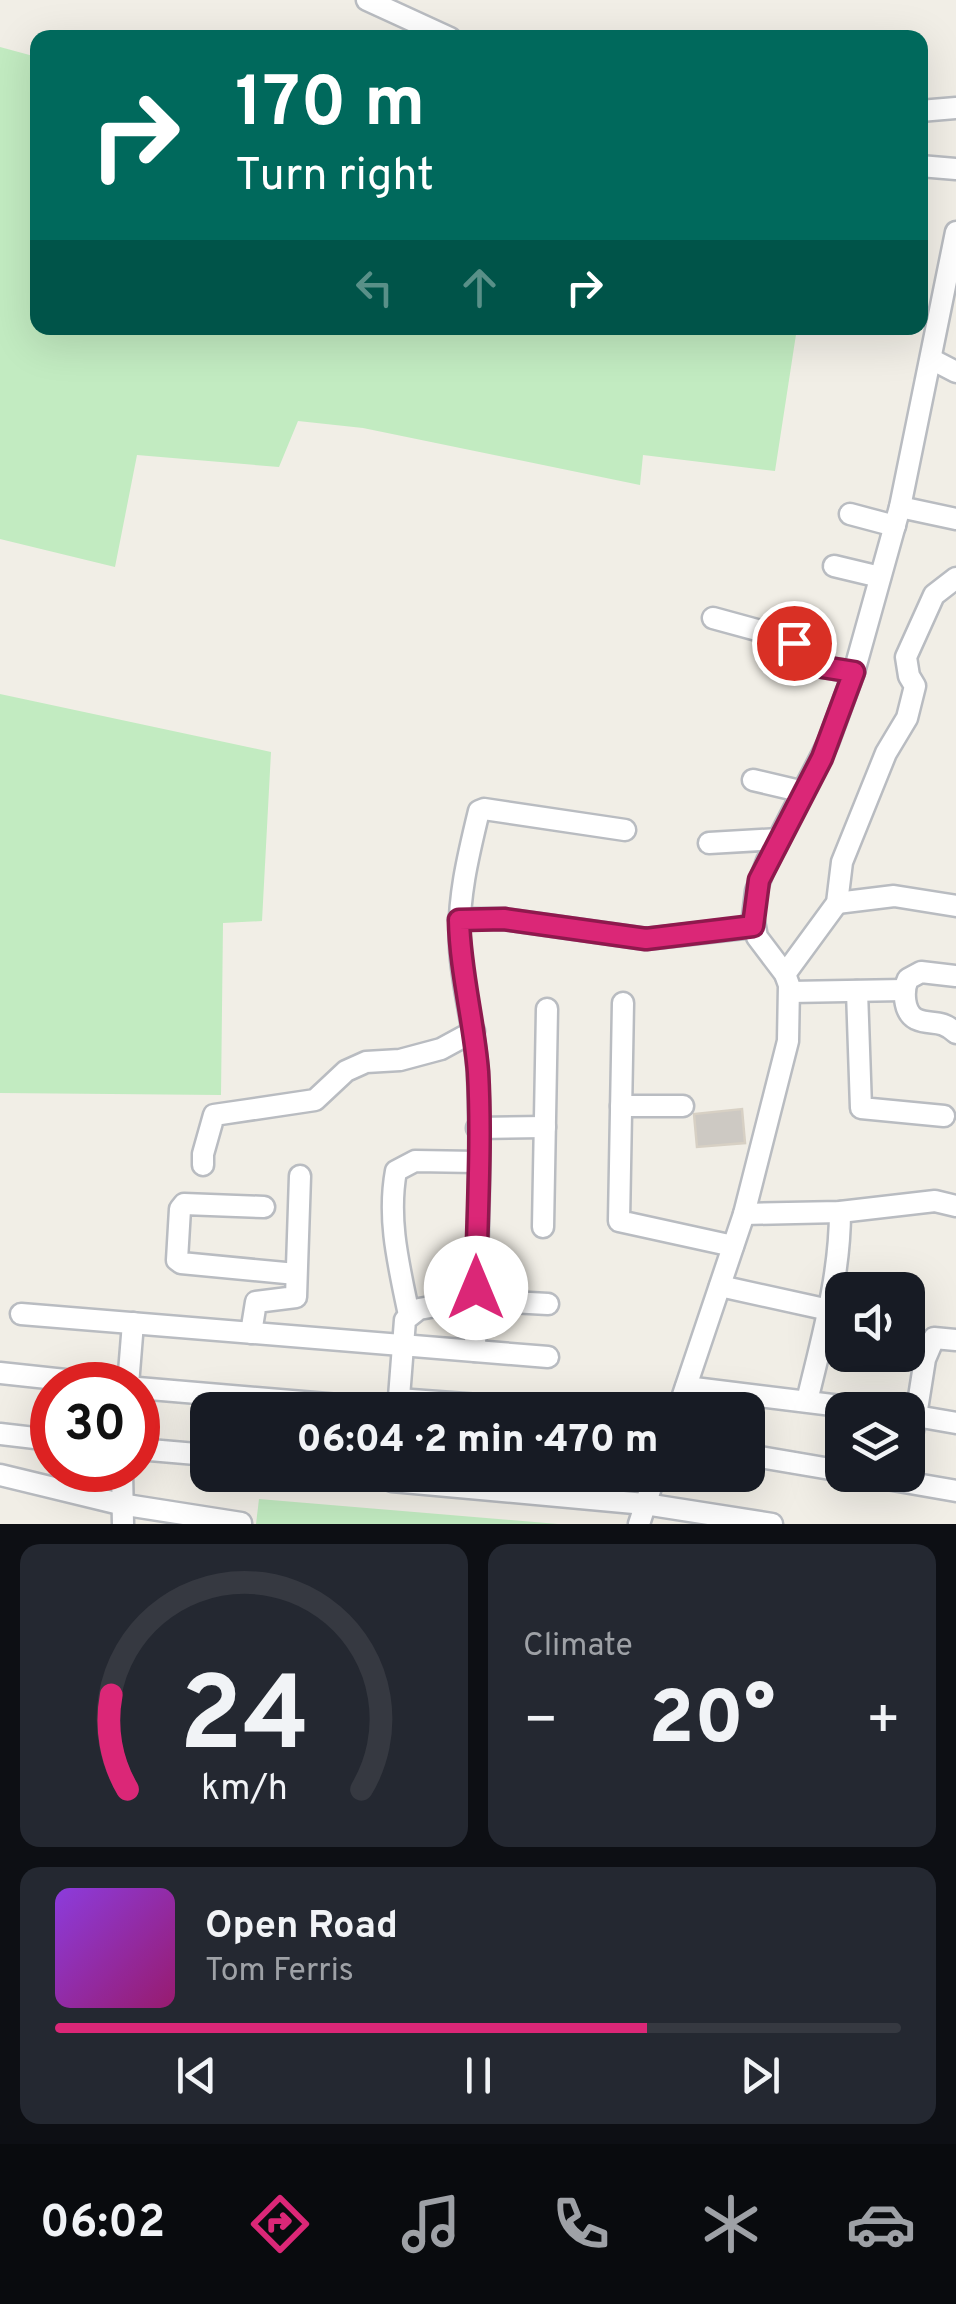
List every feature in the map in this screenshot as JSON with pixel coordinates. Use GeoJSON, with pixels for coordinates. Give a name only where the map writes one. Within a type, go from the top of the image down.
{"type":"FeatureCollection","features":[{"type":"Feature","properties":{"kind":"street"},"geometry":{"type":"LineString","coordinates":[[367,0],[433,30]]}},
{"type":"Feature","properties":{"kind":"street"},"geometry":{"type":"LineString","coordinates":[[928,110],[956,108]]}},
{"type":"Feature","properties":{"kind":"street"},"geometry":{"type":"LineString","coordinates":[[928,167],[956,169]]}},
{"type":"Feature","properties":{"kind":"street"},"geometry":{"type":"LineString","coordinates":[[787,984],[753,926],[759,880],[828,743],[854,672],[897,516],[956,232]]}},
{"type":"Feature","properties":{"kind":"street"},"geometry":{"type":"LineString","coordinates":[[931,359],[956,372]]}},
{"type":"Feature","properties":{"kind":"street"},"geometry":{"type":"LineString","coordinates":[[850,514],[956,519]]}},
{"type":"Feature","properties":{"kind":"street"},"geometry":{"type":"LineString","coordinates":[[834,566],[880,577]]}},
{"type":"Feature","properties":{"kind":"street"},"geometry":{"type":"LineString","coordinates":[[684,1392],[744,1214],[786,1054],[787,984],[837,903],[842,862],[886,753],[907,718],[915,686],[906,656],[934,595],[956,578]]}},
{"type":"Feature","properties":{"kind":"street"},"geometry":{"type":"LineString","coordinates":[[713,618],[786,638],[810,665],[854,672]]}},
{"type":"Feature","properties":{"kind":"street"},"geometry":{"type":"LineString","coordinates":[[753,780],[804,792]]}},
{"type":"Feature","properties":{"kind":"street"},"geometry":{"type":"LineString","coordinates":[[476,1351],[478,1076],[459,920],[480,810],[625,830]]}},
{"type":"Feature","properties":{"kind":"street"},"geometry":{"type":"LineString","coordinates":[[709,842],[778,839]]}},
{"type":"Feature","properties":{"kind":"street"},"geometry":{"type":"LineString","coordinates":[[837,903],[894,896],[956,906]]}},
{"type":"Feature","properties":{"kind":"street"},"geometry":{"type":"LineString","coordinates":[[459,920],[504,919],[646,939],[753,926]]}},
{"type":"Feature","properties":{"kind":"street"},"geometry":{"type":"LineString","coordinates":[[956,976],[921,972],[908,979],[904,990],[909,1011],[916,1019],[945,1024],[956,1033]]}},
{"type":"Feature","properties":{"kind":"street"},"geometry":{"type":"LineString","coordinates":[[787,984],[856,991],[904,990]]}},
{"type":"Feature","properties":{"kind":"street"},"geometry":{"type":"LineString","coordinates":[[856,991],[861,1108],[944,1116]]}},
{"type":"Feature","properties":{"kind":"street"},"geometry":{"type":"LineString","coordinates":[[624,1003],[618,1221],[733,1246]]}},
{"type":"Feature","properties":{"kind":"street"},"geometry":{"type":"LineString","coordinates":[[543,1227],[547,1009]]}},
{"type":"Feature","properties":{"kind":"street"},"geometry":{"type":"LineString","coordinates":[[203,1165],[214,1115],[315,1100],[356,1066],[441,1049],[474,1030]]}},
{"type":"Feature","properties":{"kind":"street"},"geometry":{"type":"LineString","coordinates":[[621,1106],[683,1106]]}},
{"type":"Feature","properties":{"kind":"street"},"geometry":{"type":"LineString","coordinates":[[478,1128],[545,1127]]}},
{"type":"Feature","properties":{"kind":"street"},"geometry":{"type":"LineString","coordinates":[[409,1315],[394,1244],[392,1192],[396,1171],[415,1160],[477,1162]]}},
{"type":"Feature","properties":{"kind":"street"},"geometry":{"type":"LineString","coordinates":[[251,1332],[256,1302],[293,1299],[300,1176]]}},
{"type":"Feature","properties":{"kind":"street"},"geometry":{"type":"LineString","coordinates":[[744,1214],[840,1212],[936,1201],[956,1206]]}},
{"type":"Feature","properties":{"kind":"street"},"geometry":{"type":"LineString","coordinates":[[264,1207],[184,1204],[180,1209],[177,1260],[296,1274]]}},
{"type":"Feature","properties":{"kind":"street"},"geometry":{"type":"LineString","coordinates":[[835,1272],[840,1212]]}},
{"type":"Feature","properties":{"kind":"street"},"geometry":{"type":"LineString","coordinates":[[399,1392],[403,1326],[409,1315],[419,1309],[504,1286],[512,1302],[548,1304]]}},
{"type":"Feature","properties":{"kind":"street"},"geometry":{"type":"LineString","coordinates":[[720,1286],[825,1309]]}},
{"type":"Feature","properties":{"kind":"street"},"geometry":{"type":"LineString","coordinates":[[20,1314],[548,1357]]}},
{"type":"Feature","properties":{"kind":"street"},"geometry":{"type":"LineString","coordinates":[[130,1362],[133,1323]]}},
{"type":"Feature","properties":{"kind":"street"},"geometry":{"type":"LineString","coordinates":[[807,1401],[825,1327]]}},
{"type":"Feature","properties":{"kind":"street"},"geometry":{"type":"LineString","coordinates":[[917,1392],[934,1338],[956,1340]]}},
{"type":"Feature","properties":{"kind":"street"},"geometry":{"type":"LineString","coordinates":[[0,1373],[30,1376]]}},
{"type":"Feature","properties":{"kind":"street"},"geometry":{"type":"LineString","coordinates":[[686,1387],[825,1403]]}},
{"type":"Feature","properties":{"kind":"street"},"geometry":{"type":"LineString","coordinates":[[160,1390],[196,1392]]}},
{"type":"Feature","properties":{"kind":"street"},"geometry":{"type":"LineString","coordinates":[[925,1418],[956,1424]]}},
{"type":"Feature","properties":{"kind":"street"},"geometry":{"type":"LineString","coordinates":[[0,1434],[30,1437]]}},
{"type":"Feature","properties":{"kind":"street"},"geometry":{"type":"LineString","coordinates":[[160,1452],[190,1454]]}},
{"type":"Feature","properties":{"kind":"street"},"geometry":{"type":"LineString","coordinates":[[765,1457],[825,1468]]}},
{"type":"Feature","properties":{"kind":"street"},"geometry":{"type":"LineString","coordinates":[[0,1475],[122,1514],[241,1523]]}},
{"type":"Feature","properties":{"kind":"street"},"geometry":{"type":"LineString","coordinates":[[925,1484],[956,1491]]}},
{"type":"Feature","properties":{"kind":"street"},"geometry":{"type":"LineString","coordinates":[[475,1492],[642,1514],[772,1524]]}},
{"type":"Feature","properties":{"kind":"green space"},"geometry":{"type":"Polygon","coordinates":[[[0,47],[30,55],[30,335],[796,335],[775,471],[643,455],[640,485],[363,428],[298,421],[279,467],[137,455],[115,567],[0,539],[0,47]]]}},
{"type":"Feature","properties":{"kind":"green space"},"geometry":{"type":"Polygon","coordinates":[[[0,694],[271,752],[262,921],[223,923],[221,1095],[0,1093],[0,694]]]}},
{"type":"Feature","properties":{"kind":"green space"},"geometry":{"type":"Polygon","coordinates":[[[259,1499],[558,1524],[256,1524],[259,1499]]]}},
{"type":"Feature","properties":{"kind":"building"},"geometry":{"type":"Polygon","coordinates":[[[742,1109],[745,1143],[697,1147],[694,1114],[742,1109]]]}},
{"type":"Feature","properties":{"kind":"route"},"geometry":{"type":"LineString","coordinates":[[476,1288],[478,1076],[459,920],[504,919],[646,939],[753,926],[759,880],[822,758],[854,672],[810,665],[804,662],[794,643]]}}]}
